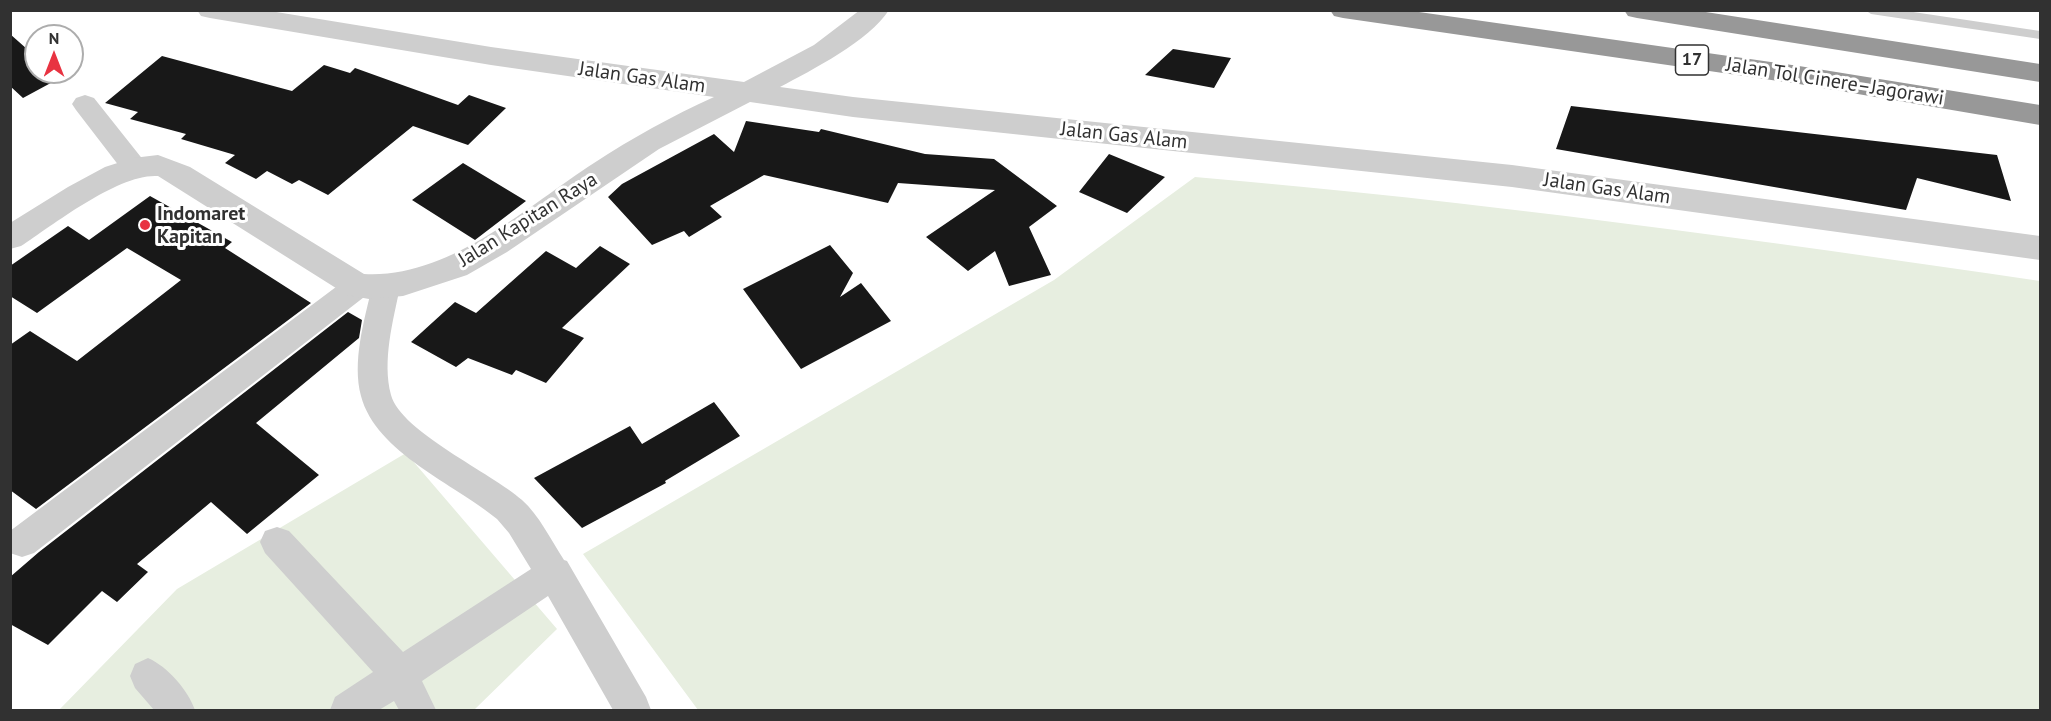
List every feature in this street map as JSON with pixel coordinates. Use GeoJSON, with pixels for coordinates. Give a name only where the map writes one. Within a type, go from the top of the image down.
{"type":"FeatureCollection","features":[{"type":"Feature","properties":{"kind":"highway","name":"Jalan Tol Cinere–Jagorawi"},"geometry":{"type":"LineString","coordinates":[[1343,10],[1799,75],[2040,115]]}},
{"type":"Feature","properties":{"kind":"highway","name":"Jalan Tol Cinere–Jagorawi"},"geometry":{"type":"LineString","coordinates":[[1637,10],[2040,73]]}},
{"type":"Feature","properties":{"kind":"street","name":"Jalan Gas Alam"},"geometry":{"type":"LineString","coordinates":[[210,10],[470,52],[749,93],[942,117],[1512,176],[2040,248]]}},
{"type":"Feature","properties":{"kind":"street","name":"Jalan Kapitan Raya"},"geometry":{"type":"LineString","coordinates":[[372,287],[425,279],[466,262],[646,144],[697,116],[749,93],[831,47],[876,10]]}},
{"type":"Feature","properties":{"kind":"street"},"geometry":{"type":"LineString","coordinates":[[84,104],[135,168]]}},
{"type":"Feature","properties":{"kind":"street"},"geometry":{"type":"LineString","coordinates":[[10,238],[106,180],[135,168],[150,165],[163,166],[372,287]]}},
{"type":"Feature","properties":{"kind":"street"},"geometry":{"type":"LineString","coordinates":[[22,542],[372,287]]}},
{"type":"Feature","properties":{"kind":"street"},"geometry":{"type":"LineString","coordinates":[[372,287],[375,392],[380,407],[398,428],[429,454],[483,488],[511,510],[555,572],[633,711]]}},
{"type":"Feature","properties":{"kind":"street"},"geometry":{"type":"LineString","coordinates":[[277,542],[399,674],[418,711]]}},
{"type":"Feature","properties":{"kind":"street"},"geometry":{"type":"LineString","coordinates":[[348,711],[399,674],[555,572]]}},
{"type":"Feature","properties":{"kind":"street"},"geometry":{"type":"LineString","coordinates":[[148,675],[177,711]]}},
{"type":"Feature","properties":{"kind":"lane"},"geometry":{"type":"LineString","coordinates":[[1871,10],[2040,35]]}},
{"type":"Feature","properties":{"kind":"shaded area"},"geometry":{"type":"Polygon","coordinates":[[[1195,177],[1407,198],[1619,223],[2040,281],[2040,710],[698,710],[583,554],[1054,280],[1195,177]]]}},
{"type":"Feature","properties":{"kind":"shaded area"},"geometry":{"type":"Polygon","coordinates":[[[406,453],[557,629],[474,710],[59,710],[177,589],[406,453]]]}},
{"type":"Feature","properties":{"kind":"building"},"geometry":{"type":"Polygon","coordinates":[[[10,34],[24,46],[24,84],[49,84],[23,98],[10,86],[10,34]]]}},
{"type":"Feature","properties":{"kind":"building"},"geometry":{"type":"Polygon","coordinates":[[[1173,49],[1231,58],[1214,88],[1145,75],[1173,49]]]}},
{"type":"Feature","properties":{"kind":"building"},"geometry":{"type":"Polygon","coordinates":[[[162,56],[292,91],[324,65],[350,73],[355,68],[458,105],[469,95],[506,108],[468,145],[413,126],[328,195],[299,180],[292,184],[267,171],[256,179],[225,163],[235,155],[181,139],[186,134],[130,119],[138,112],[105,103],[162,56]]]}},
{"type":"Feature","properties":{"kind":"building"},"geometry":{"type":"Polygon","coordinates":[[[1571,106],[1997,155],[2011,201],[1917,178],[1906,210],[1556,149],[1571,106]]]}},
{"type":"Feature","properties":{"kind":"building"},"geometry":{"type":"Polygon","coordinates":[[[746,121],[819,132],[821,129],[925,154],[994,159],[1057,206],[1029,227],[1051,275],[1009,286],[995,251],[968,271],[926,237],[995,190],[898,183],[888,203],[764,175],[710,206],[722,217],[689,237],[684,231],[652,245],[608,197],[622,184],[714,134],[734,152],[746,121]]]}},
{"type":"Feature","properties":{"kind":"building"},"geometry":{"type":"Polygon","coordinates":[[[1109,154],[1165,177],[1127,213],[1079,192],[1109,154]]]}},
{"type":"Feature","properties":{"kind":"building"},"geometry":{"type":"Polygon","coordinates":[[[463,163],[526,201],[475,240],[412,200],[463,163]]]}},
{"type":"Feature","properties":{"kind":"building"},"geometry":{"type":"Polygon","coordinates":[[[150,196],[232,242],[225,248],[311,303],[36,509],[10,490],[10,345],[30,331],[77,361],[181,280],[127,248],[37,313],[10,296],[10,266],[68,226],[89,240],[150,196]]]}},
{"type":"Feature","properties":{"kind":"building"},"geometry":{"type":"Polygon","coordinates":[[[830,245],[853,273],[840,297],[861,283],[891,321],[801,369],[743,289],[830,245]]]}},
{"type":"Feature","properties":{"kind":"building"},"geometry":{"type":"Polygon","coordinates":[[[600,246],[630,264],[562,328],[584,338],[546,383],[516,370],[512,375],[468,358],[456,367],[411,342],[455,302],[476,313],[546,251],[576,268],[600,246]]]}},
{"type":"Feature","properties":{"kind":"building"},"geometry":{"type":"Polygon","coordinates":[[[348,312],[362,320],[359,338],[256,423],[319,475],[247,534],[211,502],[137,564],[148,572],[117,602],[102,591],[48,645],[10,624],[10,577],[348,312]]]}},
{"type":"Feature","properties":{"kind":"building"},"geometry":{"type":"Polygon","coordinates":[[[714,402],[740,436],[665,481],[666,483],[582,528],[534,478],[630,426],[642,444],[714,402]]]}},
{"type":"Feature","properties":{"kind":"place","name":"Indomaret Kapitan"},"geometry":{"type":"Point","coordinates":[145,225]}}]}
